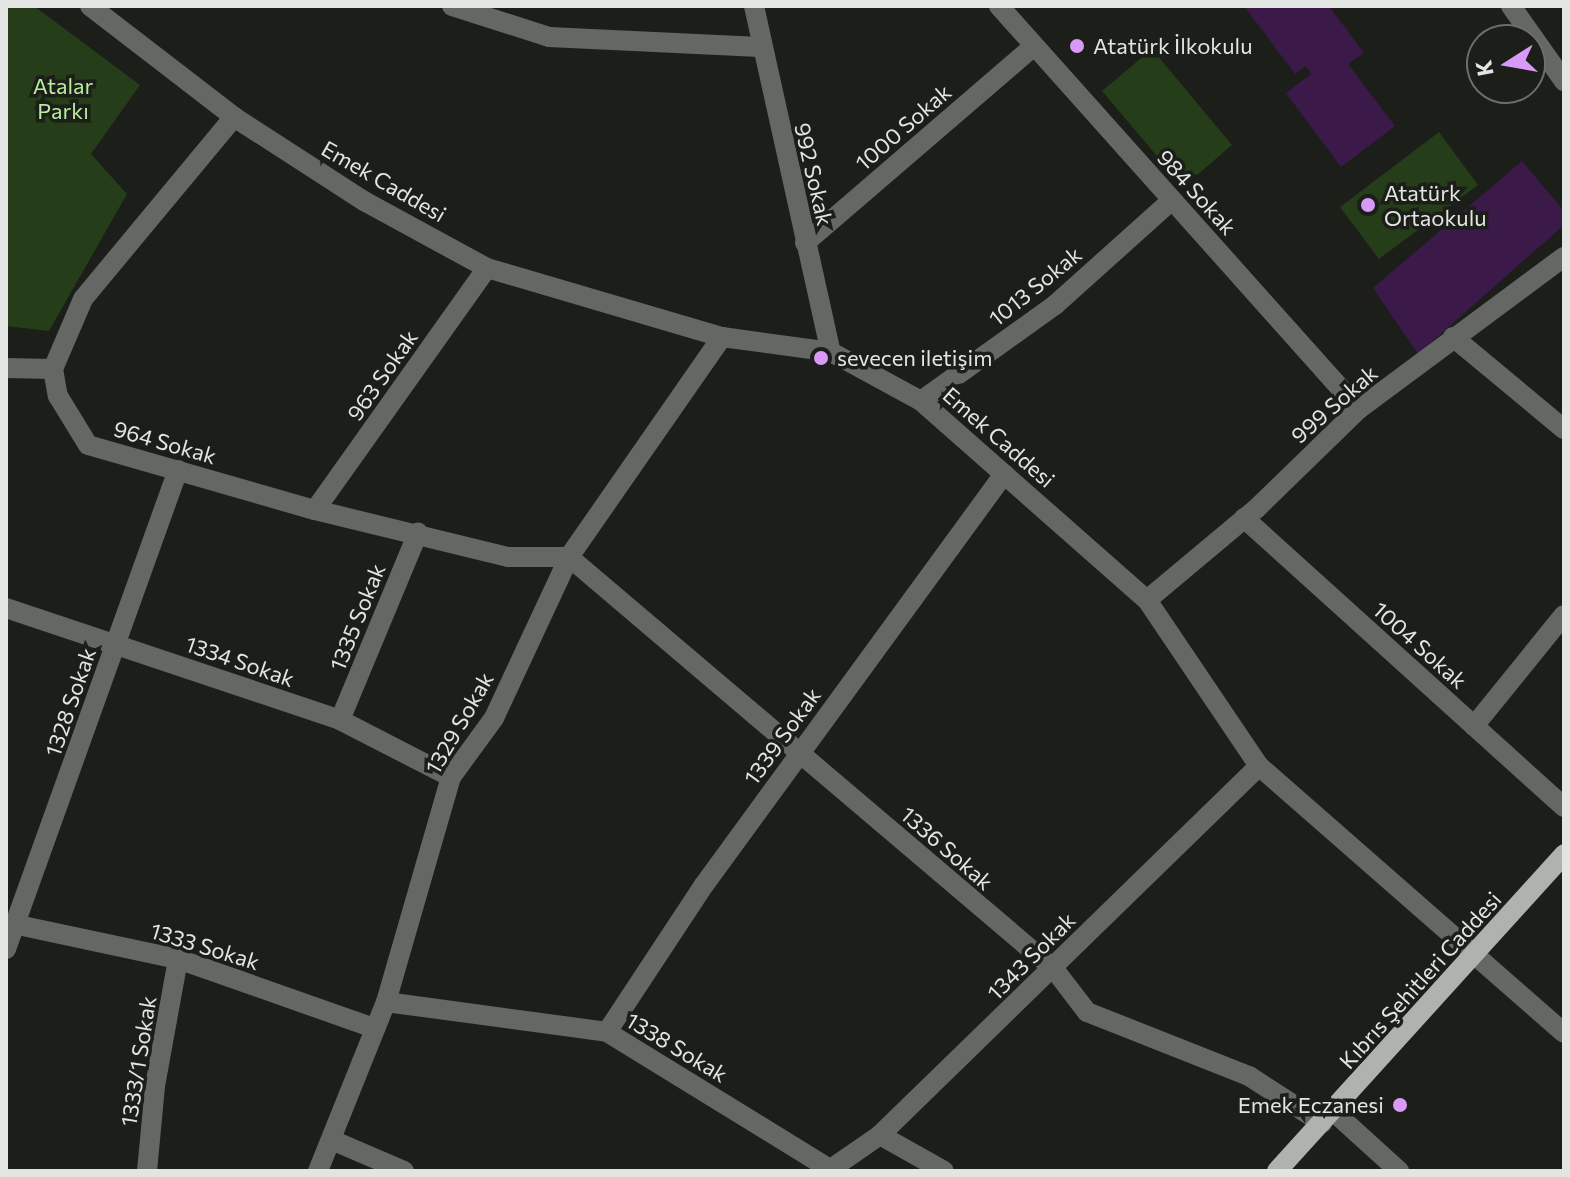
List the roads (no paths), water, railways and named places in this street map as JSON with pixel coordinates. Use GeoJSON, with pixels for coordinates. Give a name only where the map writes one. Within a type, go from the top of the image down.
{"type":"FeatureCollection","features":[{"type":"Feature","properties":{"kind":"main road","name":"Kıbrıs Şehitleri Caddesi"},"geometry":{"type":"LineString","coordinates":[[1277,1171],[1564,854]]}},
{"type":"Feature","properties":{"kind":"street","name":"Emek Caddesi"},"geometry":{"type":"LineString","coordinates":[[90,6],[234,117],[364,201],[487,268],[722,337],[831,352],[921,401],[1147,600],[1259,766],[1564,1033]]}},
{"type":"Feature","properties":{"kind":"street"},"geometry":{"type":"LineString","coordinates":[[452,6],[549,37],[760,47]]}},
{"type":"Feature","properties":{"kind":"street","name":"992 Sokak"},"geometry":{"type":"LineString","coordinates":[[754,6],[760,47],[831,352]]}},
{"type":"Feature","properties":{"kind":"street","name":"984 Sokak"},"geometry":{"type":"LineString","coordinates":[[999,6],[1032,48],[1359,409]]}},
{"type":"Feature","properties":{"kind":"street"},"geometry":{"type":"LineString","coordinates":[[1511,6],[1564,81]]}},
{"type":"Feature","properties":{"kind":"street","name":"1000 Sokak"},"geometry":{"type":"LineString","coordinates":[[805,243],[1032,48]]}},
{"type":"Feature","properties":{"kind":"street"},"geometry":{"type":"LineString","coordinates":[[6,368],[53,369],[83,299],[234,117]]}},
{"type":"Feature","properties":{"kind":"street","name":"1013 Sokak"},"geometry":{"type":"LineString","coordinates":[[921,401],[1055,305],[1172,200]]}},
{"type":"Feature","properties":{"kind":"street","name":"999 Sokak"},"geometry":{"type":"LineString","coordinates":[[1147,600],[1244,518],[1359,409],[1564,257]]}},
{"type":"Feature","properties":{"kind":"street","name":"963 Sokak"},"geometry":{"type":"LineString","coordinates":[[315,510],[487,268]]}},
{"type":"Feature","properties":{"kind":"street","name":"1329 Sokak"},"geometry":{"type":"LineString","coordinates":[[318,1171],[334,1141],[386,1002],[451,777],[494,718],[569,557],[722,337]]}},
{"type":"Feature","properties":{"kind":"street"},"geometry":{"type":"LineString","coordinates":[[1453,337],[1564,429]]}},
{"type":"Feature","properties":{"kind":"street","name":"964 Sokak"},"geometry":{"type":"LineString","coordinates":[[53,369],[58,396],[88,445],[315,510],[508,557],[569,557]]}},
{"type":"Feature","properties":{"kind":"street","name":"1328 Sokak"},"geometry":{"type":"LineString","coordinates":[[6,949],[18,925],[178,470]]}},
{"type":"Feature","properties":{"kind":"street","name":"1339 Sokak"},"geometry":{"type":"LineString","coordinates":[[607,1032],[800,750],[1004,474]]}},
{"type":"Feature","properties":{"kind":"street","name":"1004 Sokak"},"geometry":{"type":"LineString","coordinates":[[1244,518],[1564,807]]}},
{"type":"Feature","properties":{"kind":"street","name":"1335 Sokak"},"geometry":{"type":"LineString","coordinates":[[340,720],[418,533]]}},
{"type":"Feature","properties":{"kind":"street","name":"1336 Sokak"},"geometry":{"type":"LineString","coordinates":[[569,557],[800,750],[1054,969],[1087,1012],[1249,1076],[1328,1117],[1399,1171]]}},
{"type":"Feature","properties":{"kind":"street","name":"1334 Sokak"},"geometry":{"type":"LineString","coordinates":[[6,608],[340,720],[451,777]]}},
{"type":"Feature","properties":{"kind":"street"},"geometry":{"type":"LineString","coordinates":[[1474,726],[1564,615]]}},
{"type":"Feature","properties":{"kind":"street","name":"1343 Sokak"},"geometry":{"type":"LineString","coordinates":[[829,1170],[880,1135],[1054,969],[1259,766]]}},
{"type":"Feature","properties":{"kind":"street","name":"1333 Sokak"},"geometry":{"type":"LineString","coordinates":[[18,925],[178,959],[374,1028]]}},
{"type":"Feature","properties":{"kind":"street","name":"1333/1 Sokak"},"geometry":{"type":"LineString","coordinates":[[147,1171],[155,1086],[178,959]]}},
{"type":"Feature","properties":{"kind":"street","name":"1338 Sokak"},"geometry":{"type":"LineString","coordinates":[[386,1002],[607,1032],[829,1170]]}},
{"type":"Feature","properties":{"kind":"street"},"geometry":{"type":"LineString","coordinates":[[880,1135],[944,1171]]}},
{"type":"Feature","properties":{"kind":"street"},"geometry":{"type":"LineString","coordinates":[[334,1141],[404,1171]]}},
{"type":"Feature","properties":{"kind":"place","name":"Atatürk İlkokulu"},"geometry":{"type":"Point","coordinates":[1077,46]}},
{"type":"Feature","properties":{"kind":"place","name":"Atatürk Ortaokulu"},"geometry":{"type":"Point","coordinates":[1368,205]}},
{"type":"Feature","properties":{"kind":"place","name":"sevecen iletişim"},"geometry":{"type":"Point","coordinates":[821,358]}},
{"type":"Feature","properties":{"kind":"place","name":"Emek Eczanesi"},"geometry":{"type":"Point","coordinates":[1400,1105]}},
{"type":"Feature","properties":{"kind":"park label","name":"Atalar Parkı"},"geometry":{"type":"Point","coordinates":[63,98]}}]}
